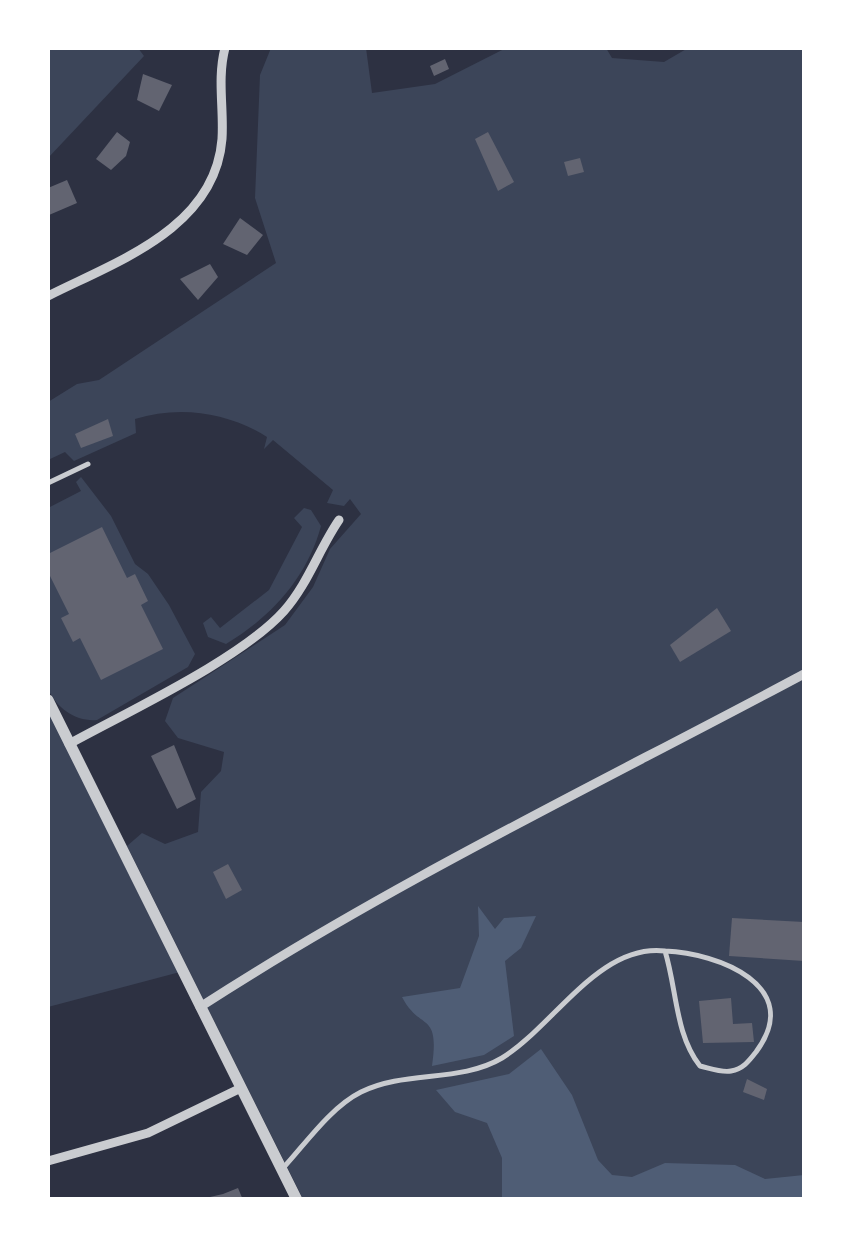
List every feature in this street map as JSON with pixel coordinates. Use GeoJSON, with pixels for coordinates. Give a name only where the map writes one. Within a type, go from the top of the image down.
{"type":"FeatureCollection","features":[{"type":"Feature","properties":{"kind":"street"},"geometry":{"type":"LineString","coordinates":[[48,296],[149,244],[190,212],[217,165],[222,140],[218,90],[225,48]]}},
{"type":"Feature","properties":{"kind":"street"},"geometry":{"type":"LineString","coordinates":[[70,744],[263,632],[299,592],[321,546],[340,520]]}},
{"type":"Feature","properties":{"kind":"street"},"geometry":{"type":"LineString","coordinates":[[200,1007],[452,860],[672,740],[804,674]]}},
{"type":"Feature","properties":{"kind":"street"},"geometry":{"type":"LineString","coordinates":[[48,700],[297,1200]]}},
{"type":"Feature","properties":{"kind":"street"},"geometry":{"type":"LineString","coordinates":[[48,1161],[148,1132],[241,1088]]}},
{"type":"Feature","properties":{"kind":"lane"},"geometry":{"type":"LineString","coordinates":[[48,482],[88,464]]}},
{"type":"Feature","properties":{"kind":"lane"},"geometry":{"type":"LineString","coordinates":[[282,1169],[358,1094],[465,1072],[500,1059],[619,961],[639,952],[665,951],[722,959],[745,972],[762,992],[770,1012],[763,1042],[747,1064],[730,1072],[700,1066],[682,1044],[676,990],[665,951]]}},
{"type":"Feature","properties":{"kind":"shaded area"},"geometry":{"type":"Polygon","coordinates":[[[48,48],[138,48],[144,56],[48,158],[48,48]]]}},
{"type":"Feature","properties":{"kind":"shaded area"},"geometry":{"type":"Polygon","coordinates":[[[271,48],[366,48],[372,93],[435,84],[506,48],[606,48],[612,58],[664,62],[688,48],[804,48],[804,1199],[303,1199],[127,846],[142,833],[165,844],[198,832],[201,792],[221,771],[224,752],[178,738],[165,721],[173,698],[285,625],[313,587],[330,549],[361,514],[350,499],[344,506],[327,503],[333,490],[273,440],[264,449],[267,437],[252,428],[203,413],[169,412],[135,419],[136,433],[74,461],[65,452],[48,460],[48,402],[77,384],[99,380],[276,263],[255,198],[260,75],[271,48]]]}},
{"type":"Feature","properties":{"kind":"shaded area"},"geometry":{"type":"Polygon","coordinates":[[[81,477],[111,516],[135,564],[148,574],[169,605],[195,654],[188,667],[97,720],[82,719],[62,708],[48,689],[46,677],[48,508],[81,491],[76,482],[81,477]]]}},
{"type":"Feature","properties":{"kind":"shaded area"},"geometry":{"type":"Polygon","coordinates":[[[304,508],[311,510],[321,526],[297,579],[272,609],[226,644],[208,637],[203,623],[211,617],[220,628],[269,590],[302,527],[294,518],[304,508]]]}},
{"type":"Feature","properties":{"kind":"shaded area"},"geometry":{"type":"Polygon","coordinates":[[[48,703],[180,972],[48,1007],[48,703]]]}},
{"type":"Feature","properties":{"kind":"shaded area"},"geometry":{"type":"Polygon","coordinates":[[[478,906],[495,929],[504,918],[536,916],[521,948],[505,961],[514,1036],[484,1055],[432,1066],[431,1029],[402,997],[460,988],[479,936],[478,906]]]}},
{"type":"Feature","properties":{"kind":"shaded area"},"geometry":{"type":"Polygon","coordinates":[[[541,1049],[572,1095],[598,1160],[612,1175],[632,1177],[665,1163],[735,1165],[765,1179],[804,1175],[804,1199],[502,1199],[502,1158],[487,1123],[455,1112],[436,1090],[509,1074],[541,1049]]]}},
{"type":"Feature","properties":{"kind":"building"},"geometry":{"type":"Polygon","coordinates":[[[445,59],[449,69],[434,76],[430,66],[445,59]]]}},
{"type":"Feature","properties":{"kind":"building"},"geometry":{"type":"Polygon","coordinates":[[[143,74],[172,85],[159,111],[137,100],[143,74]]]}},
{"type":"Feature","properties":{"kind":"building"},"geometry":{"type":"Polygon","coordinates":[[[117,132],[130,142],[126,156],[111,170],[96,159],[117,132]]]}},
{"type":"Feature","properties":{"kind":"building"},"geometry":{"type":"Polygon","coordinates":[[[488,132],[514,182],[498,191],[475,139],[488,132]]]}},
{"type":"Feature","properties":{"kind":"building"},"geometry":{"type":"Polygon","coordinates":[[[580,158],[584,172],[568,176],[564,162],[580,158]]]}},
{"type":"Feature","properties":{"kind":"building"},"geometry":{"type":"Polygon","coordinates":[[[67,180],[77,203],[49,215],[48,188],[67,180]]]}},
{"type":"Feature","properties":{"kind":"building"},"geometry":{"type":"Polygon","coordinates":[[[240,218],[263,235],[247,255],[223,244],[240,218]]]}},
{"type":"Feature","properties":{"kind":"building"},"geometry":{"type":"Polygon","coordinates":[[[210,264],[218,277],[198,300],[180,279],[210,264]]]}},
{"type":"Feature","properties":{"kind":"building"},"geometry":{"type":"Polygon","coordinates":[[[108,419],[113,436],[81,448],[75,434],[108,419]]]}},
{"type":"Feature","properties":{"kind":"building"},"geometry":{"type":"Polygon","coordinates":[[[102,527],[127,578],[135,574],[148,601],[141,605],[163,649],[101,680],[80,638],[73,642],[61,618],[69,614],[48,572],[48,554],[102,527]]]}},
{"type":"Feature","properties":{"kind":"building"},"geometry":{"type":"Polygon","coordinates":[[[717,608],[731,631],[680,662],[670,645],[717,608]]]}},
{"type":"Feature","properties":{"kind":"building"},"geometry":{"type":"Polygon","coordinates":[[[174,745],[196,799],[177,809],[151,756],[174,745]]]}},
{"type":"Feature","properties":{"kind":"building"},"geometry":{"type":"Polygon","coordinates":[[[228,864],[242,890],[226,899],[213,872],[228,864]]]}},
{"type":"Feature","properties":{"kind":"building"},"geometry":{"type":"Polygon","coordinates":[[[732,918],[804,922],[804,961],[729,956],[732,918]]]}},
{"type":"Feature","properties":{"kind":"building"},"geometry":{"type":"Polygon","coordinates":[[[731,998],[733,1024],[752,1023],[754,1042],[703,1043],[699,1001],[731,998]]]}},
{"type":"Feature","properties":{"kind":"building"},"geometry":{"type":"Polygon","coordinates":[[[747,1079],[767,1089],[764,1100],[743,1092],[747,1079]]]}},
{"type":"Feature","properties":{"kind":"building"},"geometry":{"type":"Polygon","coordinates":[[[238,1188],[243,1200],[210,1197],[223,1194],[238,1188]]]}}]}
